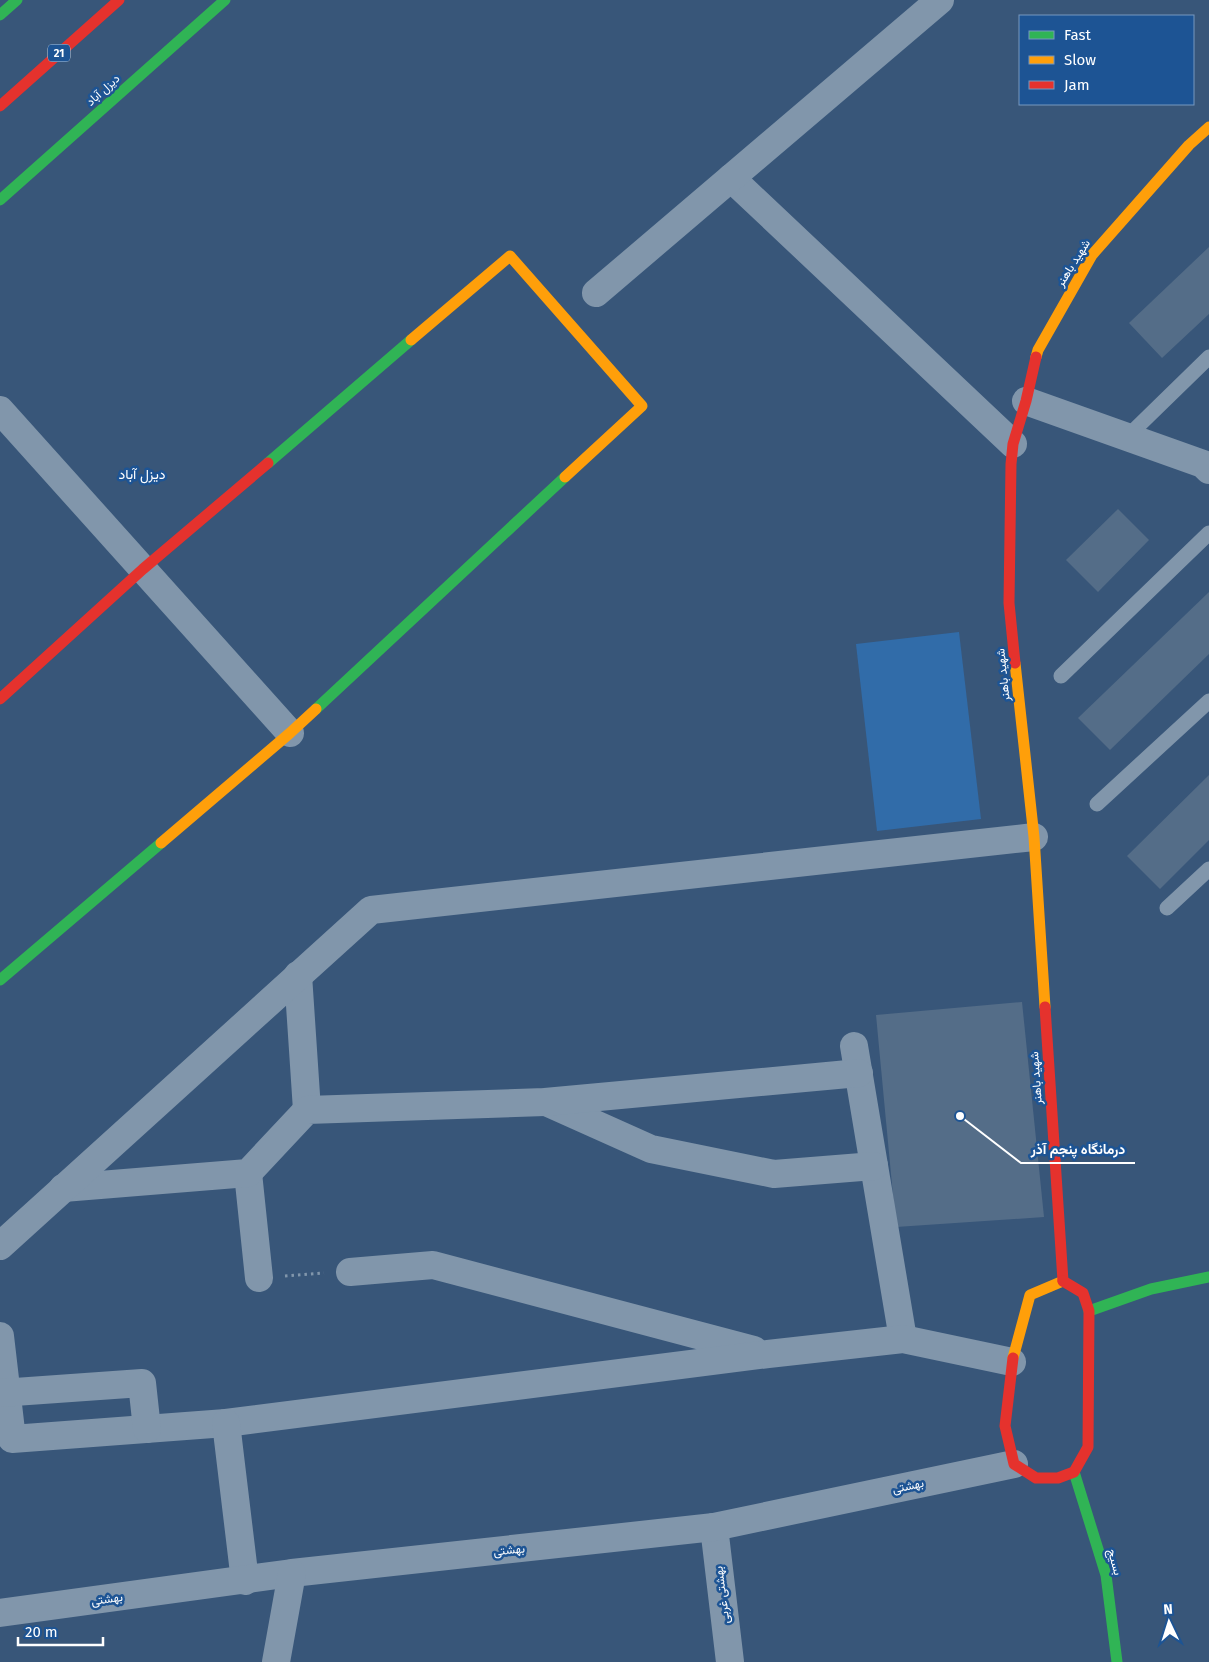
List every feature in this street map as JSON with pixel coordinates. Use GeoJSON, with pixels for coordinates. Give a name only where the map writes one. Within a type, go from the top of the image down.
{"type":"FeatureCollection","features":[{"type":"Feature","properties":{"kind":"main road"},"geometry":{"type":"LineString","coordinates":[[0,15],[17,0]]}},
{"type":"Feature","properties":{"kind":"main road","name":"21"},"geometry":{"type":"LineString","coordinates":[[0,106],[119,0]]}},
{"type":"Feature","properties":{"kind":"main road","name":"دیزل آباد"},"geometry":{"type":"LineString","coordinates":[[0,200],[225,0]]}},
{"type":"Feature","properties":{"kind":"main road","name":"شهید باهنر"},"geometry":{"type":"LineString","coordinates":[[1064,1281],[1034,837],[1009,603],[1013,444],[1026,401],[1038,350],[1092,255],[1189,145],[1209,127]]}},
{"type":"Feature","properties":{"kind":"main road"},"geometry":{"type":"LineString","coordinates":[[0,699],[143,569],[510,256],[642,406],[290,733],[0,980]]}},
{"type":"Feature","properties":{"kind":"main road"},"geometry":{"type":"LineString","coordinates":[[1088,1311],[1151,1289],[1209,1277]]}},
{"type":"Feature","properties":{"kind":"main road"},"geometry":{"type":"LineString","coordinates":[[1064,1281],[1083,1293],[1088,1311],[1088,1447],[1074,1472],[1058,1478],[1036,1478],[1014,1464],[1005,1426],[1012,1362],[1030,1295],[1064,1281]]}},
{"type":"Feature","properties":{"kind":"main road","name":"بسیج"},"geometry":{"type":"LineString","coordinates":[[1074,1472],[1106,1575],[1117,1662]]}},
{"type":"Feature","properties":{"kind":"street"},"geometry":{"type":"LineString","coordinates":[[596,293],[940,0]]}},
{"type":"Feature","properties":{"kind":"street"},"geometry":{"type":"LineString","coordinates":[[731,178],[1013,444]]}},
{"type":"Feature","properties":{"kind":"street"},"geometry":{"type":"LineString","coordinates":[[1026,401],[1203,464],[1209,470]]}},
{"type":"Feature","properties":{"kind":"street"},"geometry":{"type":"LineString","coordinates":[[0,410],[290,733]]}},
{"type":"Feature","properties":{"kind":"street"},"geometry":{"type":"LineString","coordinates":[[0,1246],[371,910],[1034,837]]}},
{"type":"Feature","properties":{"kind":"street"},"geometry":{"type":"LineString","coordinates":[[298,975],[307,1110]]}},
{"type":"Feature","properties":{"kind":"street"},"geometry":{"type":"LineString","coordinates":[[854,1046],[902,1339]]}},
{"type":"Feature","properties":{"kind":"street"},"geometry":{"type":"LineString","coordinates":[[63,1188],[248,1173],[307,1110],[545,1102],[859,1073]]}},
{"type":"Feature","properties":{"kind":"street"},"geometry":{"type":"LineString","coordinates":[[545,1102],[651,1149],[774,1174],[874,1166]]}},
{"type":"Feature","properties":{"kind":"street"},"geometry":{"type":"LineString","coordinates":[[248,1173],[259,1278]]}},
{"type":"Feature","properties":{"kind":"street"},"geometry":{"type":"LineString","coordinates":[[350,1272],[433,1265],[768,1354]]}},
{"type":"Feature","properties":{"kind":"street"},"geometry":{"type":"LineString","coordinates":[[0,1336],[3,1393],[12,1439],[226,1423],[768,1354],[902,1339],[1012,1362]]}},
{"type":"Feature","properties":{"kind":"street"},"geometry":{"type":"LineString","coordinates":[[3,1393],[142,1383],[146,1429]]}},
{"type":"Feature","properties":{"kind":"street"},"geometry":{"type":"LineString","coordinates":[[226,1423],[245,1580]]}},
{"type":"Feature","properties":{"kind":"street","name":"بهشتی"},"geometry":{"type":"LineString","coordinates":[[0,1613],[292,1574],[714,1527],[1014,1464]]}},
{"type":"Feature","properties":{"kind":"street","name":"بهشتی غربی"},"geometry":{"type":"LineString","coordinates":[[714,1527],[730,1662]]}},
{"type":"Feature","properties":{"kind":"street"},"geometry":{"type":"LineString","coordinates":[[276,1662],[292,1574]]}},
{"type":"Feature","properties":{"kind":"lane"},"geometry":{"type":"LineString","coordinates":[[1127,437],[1209,358]]}},
{"type":"Feature","properties":{"kind":"lane"},"geometry":{"type":"LineString","coordinates":[[1061,676],[1209,533]]}},
{"type":"Feature","properties":{"kind":"lane"},"geometry":{"type":"LineString","coordinates":[[1097,804],[1209,701]]}},
{"type":"Feature","properties":{"kind":"lane"},"geometry":{"type":"LineString","coordinates":[[1167,908],[1209,869]]}},
{"type":"Feature","properties":{"kind":"path"},"geometry":{"type":"LineString","coordinates":[[259,1278],[350,1272]]}},
{"type":"Feature","properties":{"kind":"shaded area"},"geometry":{"type":"Polygon","coordinates":[[[959,632],[981,819],[877,831],[856,644],[959,632]]]}},
{"type":"Feature","properties":{"kind":"building"},"geometry":{"type":"Polygon","coordinates":[[[1209,247],[1209,314],[1162,358],[1129,323],[1209,247]]]}},
{"type":"Feature","properties":{"kind":"building"},"geometry":{"type":"Polygon","coordinates":[[[1118,509],[1149,540],[1098,592],[1066,560],[1118,509]]]}},
{"type":"Feature","properties":{"kind":"building"},"geometry":{"type":"Polygon","coordinates":[[[1209,592],[1209,654],[1110,750],[1078,718],[1209,592]]]}},
{"type":"Feature","properties":{"kind":"building"},"geometry":{"type":"Polygon","coordinates":[[[1209,775],[1209,840],[1160,889],[1127,856],[1209,775]]]}},
{"type":"Feature","properties":{"kind":"building"},"geometry":{"type":"Polygon","coordinates":[[[1022,1002],[1044,1217],[896,1227],[876,1015],[1022,1002]]]}},
{"type":"Feature","properties":{"kind":"traffic: fast"},"geometry":{"type":"LineString","coordinates":[[0,15],[17,0]]}},
{"type":"Feature","properties":{"kind":"traffic: fast"},"geometry":{"type":"LineString","coordinates":[[0,200],[225,0]]}},
{"type":"Feature","properties":{"kind":"traffic: fast"},"geometry":{"type":"LineString","coordinates":[[268,463],[411,340]]}},
{"type":"Feature","properties":{"kind":"traffic: fast"},"geometry":{"type":"LineString","coordinates":[[316,709],[565,477]]}},
{"type":"Feature","properties":{"kind":"traffic: fast"},"geometry":{"type":"LineString","coordinates":[[0,980],[161,843]]}},
{"type":"Feature","properties":{"kind":"traffic: fast"},"geometry":{"type":"LineString","coordinates":[[1089,1311],[1151,1289],[1209,1277]]}},
{"type":"Feature","properties":{"kind":"traffic: fast"},"geometry":{"type":"LineString","coordinates":[[1074,1472],[1106,1575],[1117,1662]]}},
{"type":"Feature","properties":{"kind":"traffic: slow"},"geometry":{"type":"LineString","coordinates":[[1036,357],[1038,350],[1092,255],[1189,145],[1209,127]]}},
{"type":"Feature","properties":{"kind":"traffic: slow"},"geometry":{"type":"LineString","coordinates":[[411,340],[510,256],[642,406],[565,477]]}},
{"type":"Feature","properties":{"kind":"traffic: slow"},"geometry":{"type":"LineString","coordinates":[[1015,663],[1034,837],[1045,1007]]}},
{"type":"Feature","properties":{"kind":"traffic: slow"},"geometry":{"type":"LineString","coordinates":[[161,843],[316,709]]}},
{"type":"Feature","properties":{"kind":"traffic: slow"},"geometry":{"type":"LineString","coordinates":[[1013,1358],[1030,1295],[1063,1281]]}},
{"type":"Feature","properties":{"kind":"traffic: jam"},"geometry":{"type":"LineString","coordinates":[[0,106],[119,0]]}},
{"type":"Feature","properties":{"kind":"traffic: jam"},"geometry":{"type":"LineString","coordinates":[[1015,663],[1009,603],[1011,464],[1013,444],[1026,401],[1036,357]]}},
{"type":"Feature","properties":{"kind":"traffic: jam"},"geometry":{"type":"LineString","coordinates":[[0,699],[143,569],[268,463]]}},
{"type":"Feature","properties":{"kind":"traffic: jam"},"geometry":{"type":"LineString","coordinates":[[1045,1007],[1063,1281]]}},
{"type":"Feature","properties":{"kind":"traffic: jam"},"geometry":{"type":"LineString","coordinates":[[1013,1358],[1005,1426],[1014,1464],[1036,1478],[1058,1478],[1074,1472],[1088,1447],[1089,1311],[1083,1293],[1063,1281]]}},
{"type":"Feature","properties":{"kind":"place","name":"درمانگاه پنجم آذر"},"geometry":{"type":"Point","coordinates":[960,1116]}},
{"type":"Feature","properties":{"kind":"district","name":"دیزل آباد"},"geometry":{"type":"Point","coordinates":[142,474]}}]}
